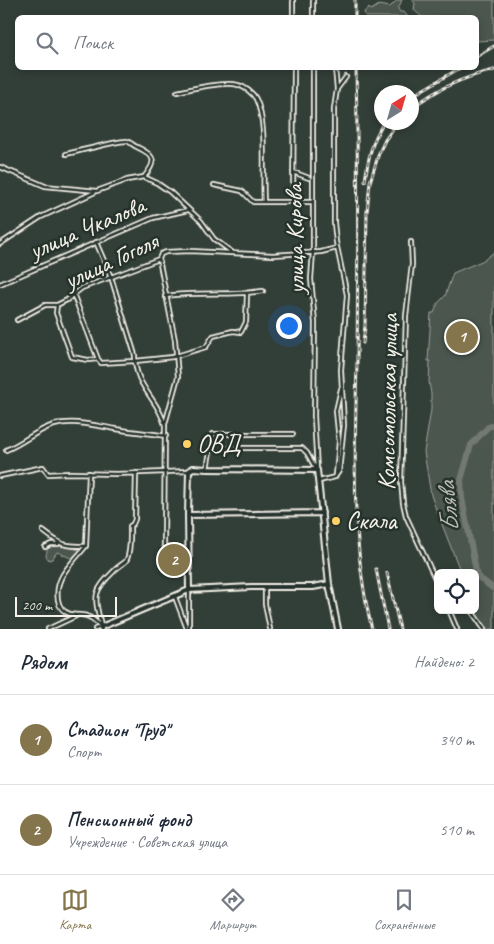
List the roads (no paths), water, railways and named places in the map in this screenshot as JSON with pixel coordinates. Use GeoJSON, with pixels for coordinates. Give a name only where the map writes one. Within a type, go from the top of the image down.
{"type":"FeatureCollection","features":[{"type":"Feature","properties":{"kind":"street"},"geometry":{"type":"LineString","coordinates":[[293,0],[293,15]]}},
{"type":"Feature","properties":{"kind":"street"},"geometry":{"type":"LineString","coordinates":[[313,0],[313,15]]}},
{"type":"Feature","properties":{"kind":"street"},"geometry":{"type":"LineString","coordinates":[[292,202],[294,70]]}},
{"type":"Feature","properties":{"kind":"street","name":"улица Кирова"},"geometry":{"type":"LineString","coordinates":[[313,70],[313,252],[311,279],[315,323],[314,416],[317,470]]}},
{"type":"Feature","properties":{"kind":"street"},"geometry":{"type":"LineString","coordinates":[[319,481],[335,477],[339,471],[342,458],[344,425],[342,339],[347,295],[337,248],[333,209],[334,109],[337,89],[335,70]]}},
{"type":"Feature","properties":{"kind":"street"},"geometry":{"type":"LineString","coordinates":[[337,89],[346,77]]}},
{"type":"Feature","properties":{"kind":"street"},"geometry":{"type":"LineString","coordinates":[[177,92],[202,87],[237,85],[255,97],[261,120],[264,202]]}},
{"type":"Feature","properties":{"kind":"street"},"geometry":{"type":"LineString","coordinates":[[66,154],[126,141],[146,150],[152,156],[154,161],[152,167],[144,177]]}},
{"type":"Feature","properties":{"kind":"street"},"geometry":{"type":"LineString","coordinates":[[0,168],[45,186],[96,191]]}},
{"type":"Feature","properties":{"kind":"street"},"geometry":{"type":"LineString","coordinates":[[293,172],[309,178]]}},
{"type":"Feature","properties":{"kind":"street"},"geometry":{"type":"LineString","coordinates":[[0,244],[41,217],[96,191],[127,180],[144,177],[158,183],[170,192],[201,221],[214,239],[234,253]]}},
{"type":"Feature","properties":{"kind":"street"},"geometry":{"type":"LineString","coordinates":[[214,185],[242,191],[253,202],[312,202]]}},
{"type":"Feature","properties":{"kind":"street","name":"улица Чкалова"},"geometry":{"type":"LineString","coordinates":[[0,284],[153,218],[188,210]]}},
{"type":"Feature","properties":{"kind":"street"},"geometry":{"type":"LineString","coordinates":[[96,242],[111,277],[135,355],[135,368],[144,390],[162,415],[165,424],[164,545],[169,548],[189,549]]}},
{"type":"Feature","properties":{"kind":"street","name":"Комсомольская улица"},"geometry":{"type":"LineString","coordinates":[[411,242],[412,258],[406,316],[401,482],[406,516],[434,576]]}},
{"type":"Feature","properties":{"kind":"street","name":"улица Гоголя"},"geometry":{"type":"LineString","coordinates":[[17,320],[45,305],[57,305],[74,296],[82,288],[159,259],[161,254],[166,252],[273,255],[321,252],[337,248]]}},
{"type":"Feature","properties":{"kind":"street"},"geometry":{"type":"LineString","coordinates":[[159,259],[178,377],[165,424]]}},
{"type":"Feature","properties":{"kind":"street"},"geometry":{"type":"LineString","coordinates":[[165,296],[247,294],[263,291]]}},
{"type":"Feature","properties":{"kind":"street"},"geometry":{"type":"LineString","coordinates":[[74,296],[101,363],[176,357],[206,347],[213,336],[233,331],[241,332],[244,330],[246,322],[247,294]]}},
{"type":"Feature","properties":{"kind":"street"},"geometry":{"type":"LineString","coordinates":[[57,305],[56,313],[72,357],[88,360],[98,359]]}},
{"type":"Feature","properties":{"kind":"street"},"geometry":{"type":"LineString","coordinates":[[335,477],[339,441],[336,411],[342,388]]}},
{"type":"Feature","properties":{"kind":"street"},"geometry":{"type":"LineString","coordinates":[[6,450],[55,424],[64,423],[94,425],[166,436]]}},
{"type":"Feature","properties":{"kind":"street"},"geometry":{"type":"LineString","coordinates":[[207,469],[213,434],[293,434]]}},
{"type":"Feature","properties":{"kind":"street"},"geometry":{"type":"LineString","coordinates":[[228,448],[302,448],[308,453],[317,470],[319,481],[328,584],[338,629]]}},
{"type":"Feature","properties":{"kind":"street"},"geometry":{"type":"LineString","coordinates":[[0,476],[43,467],[48,474],[165,472],[189,471],[193,468],[317,470]]}},
{"type":"Feature","properties":{"kind":"street"},"geometry":{"type":"LineString","coordinates":[[188,629],[189,471]]}},
{"type":"Feature","properties":{"kind":"street"},"geometry":{"type":"LineString","coordinates":[[90,473],[86,546],[60,577],[57,592],[59,605],[70,614],[90,617],[101,628]]}},
{"type":"Feature","properties":{"kind":"street"},"geometry":{"type":"LineString","coordinates":[[101,628],[95,603],[96,592],[102,582],[126,560],[130,542],[130,526],[135,519],[136,473]]}},
{"type":"Feature","properties":{"kind":"street"},"geometry":{"type":"LineString","coordinates":[[188,515],[322,513]]}},
{"type":"Feature","properties":{"kind":"street"},"geometry":{"type":"LineString","coordinates":[[43,531],[59,544]]}},
{"type":"Feature","properties":{"kind":"street"},"geometry":{"type":"LineString","coordinates":[[45,547],[51,544],[86,546]]}},
{"type":"Feature","properties":{"kind":"street"},"geometry":{"type":"LineString","coordinates":[[95,629],[189,590],[313,587],[328,584]]}},
{"type":"Feature","properties":{"kind":"street"},"geometry":{"type":"LineString","coordinates":[[265,587],[265,604],[270,629]]}},
{"type":"Feature","properties":{"kind":"street"},"geometry":{"type":"LineString","coordinates":[[175,597],[188,629]]}},
{"type":"Feature","properties":{"kind":"street"},"geometry":{"type":"LineString","coordinates":[[451,614],[457,629]]}},
{"type":"Feature","properties":{"kind":"street"},"geometry":{"type":"LineString","coordinates":[[474,614],[484,629]]}},
{"type":"Feature","properties":{"kind":"street"},"geometry":{"type":"LineString","coordinates":[[48,629],[78,615]]}},
{"type":"Feature","properties":{"kind":"waterway","name":"Блява"},"geometry":{"type":"LineString","coordinates":[[494,425],[488,427],[471,445],[461,480],[462,498],[477,576],[494,589]]}},
{"type":"Feature","properties":{"kind":"railway"},"geometry":{"type":"LineString","coordinates":[[355,0],[355,15]]}},
{"type":"Feature","properties":{"kind":"railway"},"geometry":{"type":"LineString","coordinates":[[479,55],[494,46]]}},
{"type":"Feature","properties":{"kind":"railway"},"geometry":{"type":"LineString","coordinates":[[356,70],[358,252],[355,463],[360,563],[372,629]]}},
{"type":"Feature","properties":{"kind":"railway"},"geometry":{"type":"LineString","coordinates":[[419,92],[457,70]]}},
{"type":"Feature","properties":{"kind":"railway"},"geometry":{"type":"LineString","coordinates":[[419,103],[451,84],[494,70]]}},
{"type":"Feature","properties":{"kind":"railway"},"geometry":{"type":"LineString","coordinates":[[365,181],[371,150],[379,130]]}},
{"type":"Feature","properties":{"kind":"railway"},"geometry":{"type":"LineString","coordinates":[[363,343],[367,212],[370,182],[379,153],[392,130]]}},
{"type":"Feature","properties":{"kind":"railway"},"geometry":{"type":"LineString","coordinates":[[376,569],[388,629]]}},
{"type":"Feature","properties":{"kind":"railway"},"geometry":{"type":"LineString","coordinates":[[387,573],[400,629]]}},
{"type":"Feature","properties":{"kind":"place","name":"Стадион \"Труд\""},"geometry":{"type":"Point","coordinates":[462,337]}},
{"type":"Feature","properties":{"kind":"place","name":"ОВД"},"geometry":{"type":"Point","coordinates":[187,444]}},
{"type":"Feature","properties":{"kind":"place","name":"Скала"},"geometry":{"type":"Point","coordinates":[336,521]}},
{"type":"Feature","properties":{"kind":"place","name":"Пенсионный фонд"},"geometry":{"type":"Point","coordinates":[174,560]}}]}
